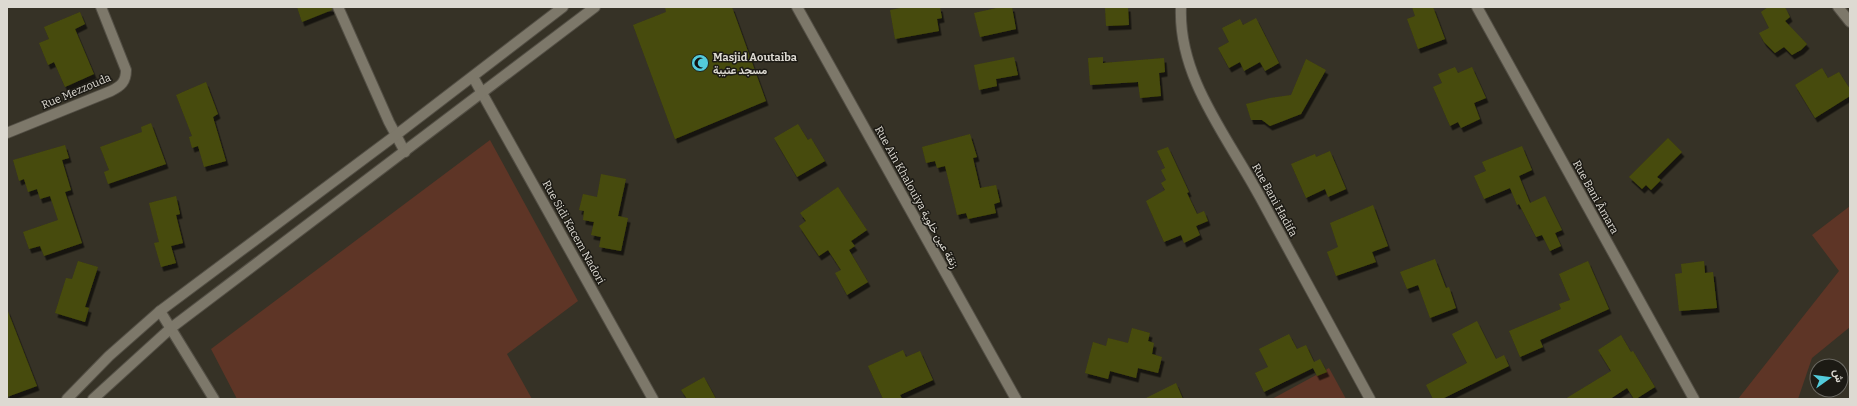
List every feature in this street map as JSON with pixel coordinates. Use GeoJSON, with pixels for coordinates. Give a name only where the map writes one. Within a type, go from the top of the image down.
{"type":"FeatureCollection","features":[{"type":"Feature","properties":{"kind":"street","name":"Rue Mezzouda"},"geometry":{"type":"LineString","coordinates":[[7,133],[115,89],[123,83],[126,77],[125,66],[101,7]]}},
{"type":"Feature","properties":{"kind":"street"},"geometry":{"type":"LineString","coordinates":[[338,7],[405,152]]}},
{"type":"Feature","properties":{"kind":"street"},"geometry":{"type":"LineString","coordinates":[[67,399],[109,356],[160,311],[473,77],[563,7]]}},
{"type":"Feature","properties":{"kind":"street"},"geometry":{"type":"LineString","coordinates":[[92,399],[170,328],[595,7]]}},
{"type":"Feature","properties":{"kind":"street","name":"Rue Ain Khalouiya زنقة عين خلوية"},"geometry":{"type":"LineString","coordinates":[[797,7],[1016,399]]}},
{"type":"Feature","properties":{"kind":"street","name":"Rue Bani Hadifa"},"geometry":{"type":"LineString","coordinates":[[1181,7],[1180,23],[1186,58],[1203,98],[1253,183],[1370,399]]}},
{"type":"Feature","properties":{"kind":"street","name":"Rue Bani Âmara"},"geometry":{"type":"LineString","coordinates":[[1477,7],[1694,399]]}},
{"type":"Feature","properties":{"kind":"street"},"geometry":{"type":"LineString","coordinates":[[1838,7],[1850,22]]}},
{"type":"Feature","properties":{"kind":"street","name":"Rue Sidi Kacem Nadori"},"geometry":{"type":"LineString","coordinates":[[473,77],[653,399]]}},
{"type":"Feature","properties":{"kind":"street"},"geometry":{"type":"LineString","coordinates":[[160,311],[214,399]]}},
{"type":"Feature","properties":{"kind":"shaded area"},"geometry":{"type":"Polygon","coordinates":[[[490,140],[578,301],[507,354],[532,399],[237,399],[211,349],[490,140]]]}},
{"type":"Feature","properties":{"kind":"shaded area"},"geometry":{"type":"Polygon","coordinates":[[[1850,206],[1850,327],[1812,358],[1809,358],[1809,367],[1798,399],[1738,399],[1839,271],[1812,235],[1850,206]]]}},
{"type":"Feature","properties":{"kind":"shaded area"},"geometry":{"type":"Polygon","coordinates":[[[1329,368],[1346,399],[1272,399],[1329,368]]]}},
{"type":"Feature","properties":{"kind":"building"},"geometry":{"type":"Polygon","coordinates":[[[297,7],[332,7],[332,10],[302,22],[297,7]]]}},
{"type":"Feature","properties":{"kind":"building","name":"Masjid Aoutaiba مسجد عتيبة"},"geometry":{"type":"Polygon","coordinates":[[[665,7],[732,7],[766,101],[675,139],[633,25],[666,12],[665,7]]]}},
{"type":"Feature","properties":{"kind":"building"},"geometry":{"type":"Polygon","coordinates":[[[905,7],[940,7],[942,18],[937,19],[939,31],[895,39],[890,10],[905,7]]]}},
{"type":"Feature","properties":{"kind":"building"},"geometry":{"type":"Polygon","coordinates":[[[1001,7],[1012,7],[1016,29],[980,37],[974,13],[1001,7]]]}},
{"type":"Feature","properties":{"kind":"building"},"geometry":{"type":"Polygon","coordinates":[[[1105,7],[1128,7],[1129,25],[1106,26],[1105,7]]]}},
{"type":"Feature","properties":{"kind":"building"},"geometry":{"type":"Polygon","coordinates":[[[1412,7],[1433,7],[1445,39],[1418,49],[1407,19],[1415,16],[1412,7]]]}},
{"type":"Feature","properties":{"kind":"building"},"geometry":{"type":"Polygon","coordinates":[[[1768,7],[1784,7],[1786,9],[1790,17],[1785,21],[1807,44],[1801,50],[1792,55],[1784,47],[1775,53],[1764,42],[1759,33],[1769,28],[1761,12],[1768,7]]]}},
{"type":"Feature","properties":{"kind":"building"},"geometry":{"type":"Polygon","coordinates":[[[80,12],[85,24],[75,29],[94,74],[65,87],[54,62],[48,65],[39,43],[49,39],[44,27],[80,12]]]}},
{"type":"Feature","properties":{"kind":"building"},"geometry":{"type":"Polygon","coordinates":[[[1256,18],[1279,63],[1265,71],[1260,62],[1244,71],[1240,62],[1229,68],[1218,48],[1229,42],[1222,28],[1240,19],[1243,25],[1256,18]]]}},
{"type":"Feature","properties":{"kind":"building"},"geometry":{"type":"Polygon","coordinates":[[[1014,57],[1018,75],[996,79],[997,86],[979,90],[974,65],[1014,57]]]}},
{"type":"Feature","properties":{"kind":"building"},"geometry":{"type":"Polygon","coordinates":[[[1103,57],[1103,63],[1164,58],[1165,72],[1159,73],[1161,96],[1140,98],[1138,82],[1090,85],[1088,58],[1103,57]]]}},
{"type":"Feature","properties":{"kind":"building"},"geometry":{"type":"Polygon","coordinates":[[[1306,59],[1326,70],[1301,114],[1270,126],[1262,120],[1251,120],[1246,104],[1291,95],[1306,59]]]}},
{"type":"Feature","properties":{"kind":"building"},"geometry":{"type":"Polygon","coordinates":[[[1455,67],[1458,73],[1472,67],[1486,98],[1474,103],[1480,119],[1461,128],[1458,122],[1450,126],[1433,87],[1442,83],[1438,74],[1455,67]]]}},
{"type":"Feature","properties":{"kind":"building"},"geometry":{"type":"Polygon","coordinates":[[[1822,68],[1828,78],[1839,72],[1850,89],[1850,96],[1815,118],[1795,85],[1822,68]]]}},
{"type":"Feature","properties":{"kind":"building"},"geometry":{"type":"Polygon","coordinates":[[[206,82],[218,114],[213,117],[226,161],[204,167],[198,146],[192,148],[189,137],[192,136],[176,95],[206,82]]]}},
{"type":"Feature","properties":{"kind":"building"},"geometry":{"type":"Polygon","coordinates":[[[151,123],[166,164],[108,184],[104,172],[109,170],[100,147],[142,132],[141,127],[151,123]]]}},
{"type":"Feature","properties":{"kind":"building"},"geometry":{"type":"Polygon","coordinates":[[[798,124],[808,140],[811,138],[825,161],[797,177],[774,138],[798,124]]]}},
{"type":"Feature","properties":{"kind":"building"},"geometry":{"type":"Polygon","coordinates":[[[970,134],[977,157],[973,158],[980,188],[996,185],[1000,202],[994,204],[996,213],[968,219],[966,213],[957,215],[945,166],[937,168],[935,161],[926,163],[922,147],[970,134]]]}},
{"type":"Feature","properties":{"kind":"building"},"geometry":{"type":"Polygon","coordinates":[[[1668,138],[1682,152],[1657,177],[1661,180],[1651,190],[1646,185],[1642,189],[1629,177],[1668,138]]]}},
{"type":"Feature","properties":{"kind":"building"},"geometry":{"type":"Polygon","coordinates":[[[65,145],[69,158],[62,160],[71,190],[65,192],[82,243],[44,256],[40,246],[29,249],[23,232],[58,220],[50,196],[40,199],[37,189],[28,192],[24,179],[19,181],[13,160],[65,145]]]}},
{"type":"Feature","properties":{"kind":"building"},"geometry":{"type":"Polygon","coordinates":[[[1522,146],[1532,170],[1519,176],[1530,203],[1545,196],[1562,230],[1555,233],[1561,246],[1550,251],[1542,235],[1536,237],[1519,204],[1517,205],[1510,188],[1484,199],[1474,176],[1486,171],[1482,162],[1522,146]]]}},
{"type":"Feature","properties":{"kind":"building"},"geometry":{"type":"Polygon","coordinates":[[[1168,147],[1189,192],[1187,193],[1197,214],[1204,211],[1208,221],[1196,226],[1200,235],[1184,243],[1181,235],[1164,242],[1146,201],[1165,190],[1161,183],[1166,180],[1161,170],[1165,168],[1157,151],[1168,147]]]}},
{"type":"Feature","properties":{"kind":"building"},"geometry":{"type":"Polygon","coordinates":[[[1330,151],[1346,189],[1328,197],[1325,189],[1306,198],[1291,164],[1315,154],[1316,157],[1330,151]]]}},
{"type":"Feature","properties":{"kind":"building"},"geometry":{"type":"Polygon","coordinates":[[[601,174],[626,179],[618,216],[628,218],[621,251],[599,247],[601,237],[591,235],[594,222],[583,220],[584,211],[579,210],[583,194],[597,197],[601,174]]]}},
{"type":"Feature","properties":{"kind":"building"},"geometry":{"type":"Polygon","coordinates":[[[838,187],[867,230],[851,241],[855,246],[849,250],[868,282],[847,295],[835,273],[841,270],[828,250],[819,256],[799,226],[806,221],[800,213],[838,187]]]}},
{"type":"Feature","properties":{"kind":"building"},"geometry":{"type":"Polygon","coordinates":[[[176,196],[180,214],[176,215],[183,243],[171,246],[176,263],[161,267],[154,243],[159,242],[149,203],[176,196]]]}},
{"type":"Feature","properties":{"kind":"building"},"geometry":{"type":"Polygon","coordinates":[[[1373,205],[1388,246],[1372,252],[1376,262],[1336,276],[1327,252],[1338,247],[1330,223],[1373,205]]]}},
{"type":"Feature","properties":{"kind":"building"},"geometry":{"type":"Polygon","coordinates":[[[1435,259],[1446,288],[1449,287],[1456,308],[1430,318],[1418,285],[1407,289],[1400,272],[1435,259]]]}},
{"type":"Feature","properties":{"kind":"building"},"geometry":{"type":"Polygon","coordinates":[[[78,261],[98,267],[85,307],[89,308],[85,322],[55,313],[66,278],[72,279],[78,261]]]}},
{"type":"Feature","properties":{"kind":"building"},"geometry":{"type":"Polygon","coordinates":[[[1588,261],[1609,309],[1540,340],[1543,347],[1520,357],[1509,331],[1561,309],[1559,304],[1570,300],[1559,274],[1588,261]]]}},
{"type":"Feature","properties":{"kind":"building"},"geometry":{"type":"Polygon","coordinates":[[[1704,261],[1705,273],[1713,272],[1717,308],[1679,311],[1675,274],[1682,273],[1681,264],[1704,261]]]}},
{"type":"Feature","properties":{"kind":"building"},"geometry":{"type":"Polygon","coordinates":[[[7,309],[37,386],[7,397],[7,309]]]}},
{"type":"Feature","properties":{"kind":"building"},"geometry":{"type":"Polygon","coordinates":[[[1477,321],[1496,359],[1504,355],[1509,366],[1442,399],[1433,399],[1426,385],[1467,363],[1452,334],[1477,321]]]}},
{"type":"Feature","properties":{"kind":"building"},"geometry":{"type":"Polygon","coordinates":[[[1132,328],[1150,333],[1148,341],[1154,343],[1152,354],[1162,357],[1158,373],[1138,368],[1136,378],[1110,371],[1108,379],[1085,373],[1093,342],[1106,346],[1108,338],[1128,343],[1132,328]]]}},
{"type":"Feature","properties":{"kind":"building"},"geometry":{"type":"Polygon","coordinates":[[[1289,334],[1297,349],[1306,345],[1314,362],[1320,359],[1327,372],[1317,376],[1313,368],[1264,392],[1255,373],[1268,367],[1259,349],[1289,334]]]}},
{"type":"Feature","properties":{"kind":"building"},"geometry":{"type":"Polygon","coordinates":[[[1621,335],[1631,352],[1633,351],[1655,387],[1636,399],[1634,399],[1627,388],[1610,399],[1565,399],[1611,371],[1598,350],[1621,335]]]}},
{"type":"Feature","properties":{"kind":"building"},"geometry":{"type":"Polygon","coordinates":[[[903,350],[906,357],[920,351],[933,380],[900,395],[902,399],[883,399],[868,366],[903,350]]]}},
{"type":"Feature","properties":{"kind":"building"},"geometry":{"type":"Polygon","coordinates":[[[704,377],[716,399],[687,399],[681,390],[704,377]]]}},
{"type":"Feature","properties":{"kind":"building"},"geometry":{"type":"Polygon","coordinates":[[[1176,383],[1183,399],[1144,399],[1176,383]]]}},
{"type":"Feature","properties":{"kind":"place","name":"Masjid Aoutaiba مسجد عتيبة"},"geometry":{"type":"Point","coordinates":[700,63]}}]}
